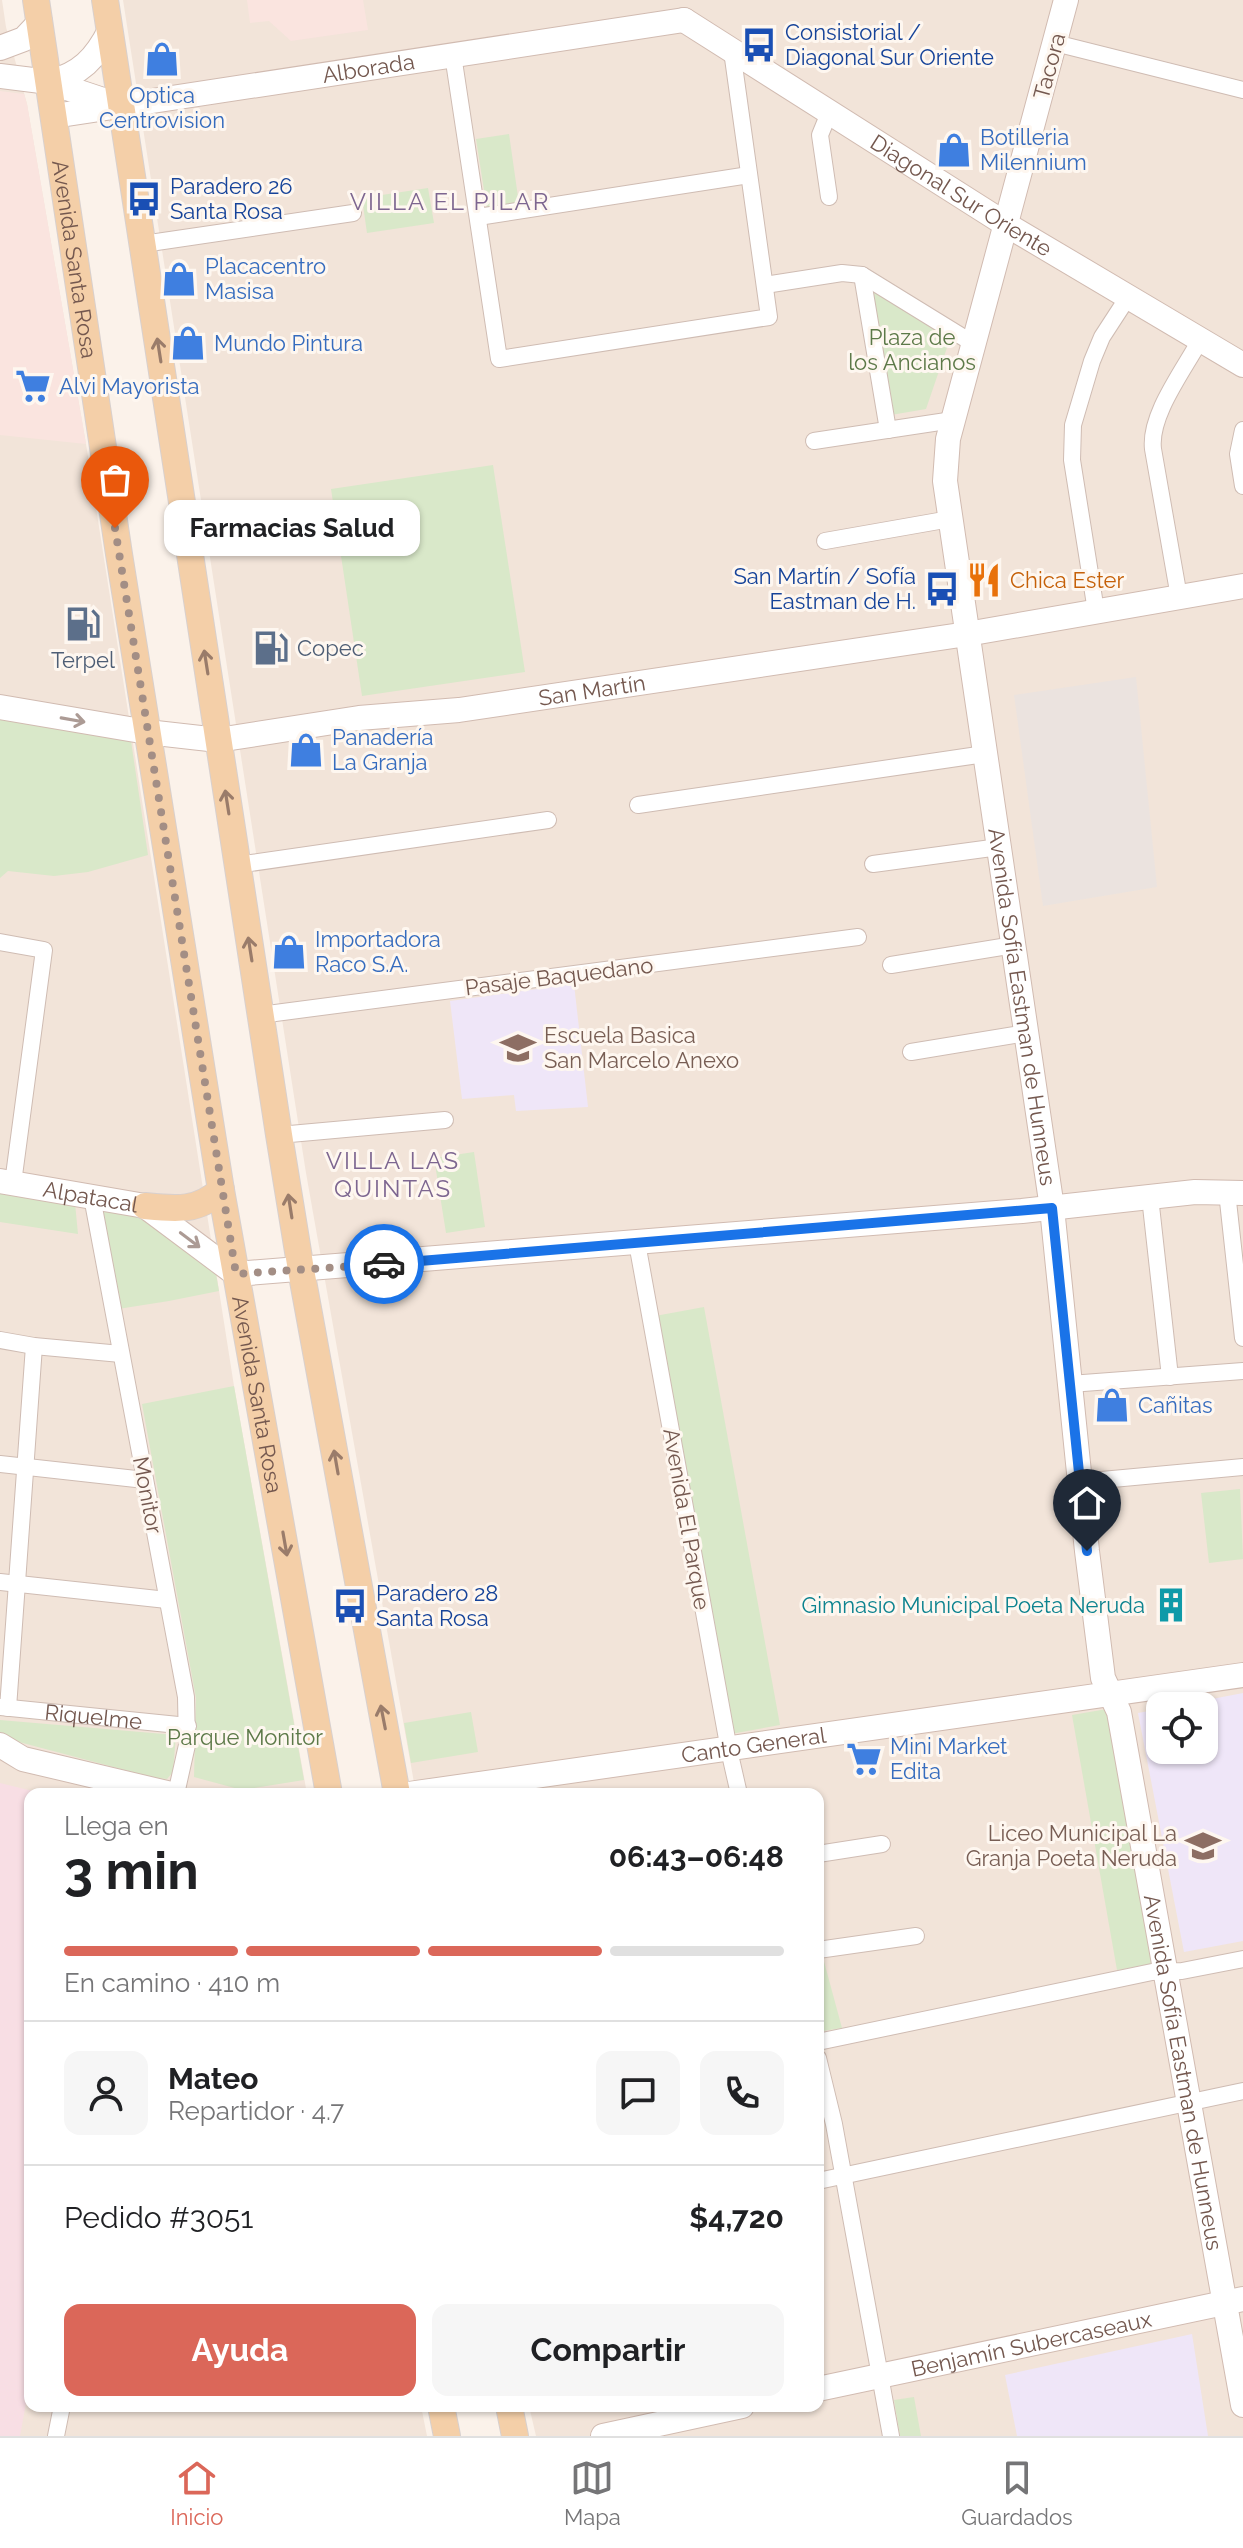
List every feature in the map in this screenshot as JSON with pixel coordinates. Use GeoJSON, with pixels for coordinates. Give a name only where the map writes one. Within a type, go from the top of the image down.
{"type":"FeatureCollection","features":[{"type":"Feature","properties":{"kind":"main road"},"geometry":{"type":"LineString","coordinates":[[105,0],[279,1135],[396,1788]]}},
{"type":"Feature","properties":{"kind":"main road","name":"Avenida Santa Rosa"},"geometry":{"type":"LineString","coordinates":[[38,11],[147,732],[221,1190],[328,1788]]}},
{"type":"Feature","properties":{"kind":"main road"},"geometry":{"type":"LineString","coordinates":[[145,1206],[197,1206],[210,1201],[221,1190]]}},
{"type":"Feature","properties":{"kind":"main road"},"geometry":{"type":"LineString","coordinates":[[442,2412],[447,2436]]}},
{"type":"Feature","properties":{"kind":"main road"},"geometry":{"type":"LineString","coordinates":[[510,2412],[515,2436]]}},
{"type":"Feature","properties":{"kind":"street","name":"Tacora"},"geometry":{"type":"LineString","coordinates":[[1007,225],[1066,0]]}},
{"type":"Feature","properties":{"kind":"street","name":"Diagonal Sur Oriente"},"geometry":{"type":"LineString","coordinates":[[686,10],[732,51],[829,113],[1007,225],[1243,365]]}},
{"type":"Feature","properties":{"kind":"street","name":"Alborada"},"geometry":{"type":"LineString","coordinates":[[54,116],[453,55],[686,10]]}},
{"type":"Feature","properties":{"kind":"street"},"geometry":{"type":"LineString","coordinates":[[0,48],[24,39],[38,11]]}},
{"type":"Feature","properties":{"kind":"street"},"geometry":{"type":"LineString","coordinates":[[49,82],[73,74],[89,62],[110,30]]}},
{"type":"Feature","properties":{"kind":"street"},"geometry":{"type":"LineString","coordinates":[[1055,43],[1243,90]]}},
{"type":"Feature","properties":{"kind":"street"},"geometry":{"type":"LineString","coordinates":[[453,55],[499,359],[769,317],[732,51]]}},
{"type":"Feature","properties":{"kind":"street"},"geometry":{"type":"LineString","coordinates":[[0,76],[49,82],[122,106]]}},
{"type":"Feature","properties":{"kind":"street"},"geometry":{"type":"LineString","coordinates":[[829,113],[820,135],[829,197]]}},
{"type":"Feature","properties":{"kind":"street"},"geometry":{"type":"LineString","coordinates":[[478,217],[749,175]]}},
{"type":"Feature","properties":{"kind":"street"},"geometry":{"type":"LineString","coordinates":[[143,244],[353,213]]}},
{"type":"Feature","properties":{"kind":"street","name":"Avenida Sofía Eastman de Hunneus"},"geometry":{"type":"LineString","coordinates":[[1007,225],[948,439],[945,468],[950,519],[1052,1208],[1103,1678],[1119,1712],[1190,2102],[1234,2301],[1243,2405]]}},
{"type":"Feature","properties":{"kind":"street"},"geometry":{"type":"LineString","coordinates":[[765,285],[842,273],[862,275],[974,344]]}},
{"type":"Feature","properties":{"kind":"street"},"geometry":{"type":"LineString","coordinates":[[862,275],[888,430]]}},
{"type":"Feature","properties":{"kind":"street"},"geometry":{"type":"LineString","coordinates":[[1096,611],[1071,438],[1097,347],[1128,297]]}},
{"type":"Feature","properties":{"kind":"street"},"geometry":{"type":"LineString","coordinates":[[1179,597],[1153,449],[1153,433],[1200,340]]}},
{"type":"Feature","properties":{"kind":"street"},"geometry":{"type":"LineString","coordinates":[[814,441],[953,420]]}},
{"type":"Feature","properties":{"kind":"street"},"geometry":{"type":"LineString","coordinates":[[1243,430],[1238,454],[1243,486]]}},
{"type":"Feature","properties":{"kind":"street"},"geometry":{"type":"LineString","coordinates":[[825,541],[950,519]]}},
{"type":"Feature","properties":{"kind":"street","name":"San Martín"},"geometry":{"type":"LineString","coordinates":[[0,707],[147,732],[218,740],[359,718],[459,710],[967,634],[1243,586]]}},
{"type":"Feature","properties":{"kind":"street"},"geometry":{"type":"LineString","coordinates":[[638,805],[985,754]]}},
{"type":"Feature","properties":{"kind":"street"},"geometry":{"type":"LineString","coordinates":[[237,865],[548,820]]}},
{"type":"Feature","properties":{"kind":"street"},"geometry":{"type":"LineString","coordinates":[[873,864],[999,847]]}},
{"type":"Feature","properties":{"kind":"street","name":"Pasaje Baquedano"},"geometry":{"type":"LineString","coordinates":[[260,1015],[858,937]]}},
{"type":"Feature","properties":{"kind":"street"},"geometry":{"type":"LineString","coordinates":[[0,942],[44,950],[6,1182]]}},
{"type":"Feature","properties":{"kind":"street"},"geometry":{"type":"LineString","coordinates":[[891,965],[1014,945]]}},
{"type":"Feature","properties":{"kind":"street"},"geometry":{"type":"LineString","coordinates":[[911,1052],[1026,1033]]}},
{"type":"Feature","properties":{"kind":"street"},"geometry":{"type":"LineString","coordinates":[[279,1135],[445,1120]]}},
{"type":"Feature","properties":{"kind":"street","name":"Alpatacal"},"geometry":{"type":"LineString","coordinates":[[6,1182],[145,1206],[236,1274]]}},
{"type":"Feature","properties":{"kind":"street"},"geometry":{"type":"LineString","coordinates":[[236,1274],[1052,1208],[1195,1192],[1235,1192],[1243,1338]]}},
{"type":"Feature","properties":{"kind":"street","name":"Monitor"},"geometry":{"type":"LineString","coordinates":[[92,1197],[186,1697],[188,1726],[182,1776],[177,1788]]}},
{"type":"Feature","properties":{"kind":"street"},"geometry":{"type":"LineString","coordinates":[[1150,1197],[1170,1377]]}},
{"type":"Feature","properties":{"kind":"street","name":"Avenida El Parque"},"geometry":{"type":"LineString","coordinates":[[637,1243],[738,1788]]}},
{"type":"Feature","properties":{"kind":"street"},"geometry":{"type":"LineString","coordinates":[[0,1340],[121,1354]]}},
{"type":"Feature","properties":{"kind":"street"},"geometry":{"type":"LineString","coordinates":[[4,1708],[17,1585],[34,1346]]}},
{"type":"Feature","properties":{"kind":"street"},"geometry":{"type":"LineString","coordinates":[[1070,1384],[1243,1371]]}},
{"type":"Feature","properties":{"kind":"street"},"geometry":{"type":"LineString","coordinates":[[0,1464],[145,1480]]}},
{"type":"Feature","properties":{"kind":"street"},"geometry":{"type":"LineString","coordinates":[[1080,1482],[1243,1467]]}},
{"type":"Feature","properties":{"kind":"street"},"geometry":{"type":"LineString","coordinates":[[0,1582],[167,1600]]}},
{"type":"Feature","properties":{"kind":"street","name":"Canto General"},"geometry":{"type":"LineString","coordinates":[[453,1788],[1243,1675]]}},
{"type":"Feature","properties":{"kind":"street","name":"Riquelme"},"geometry":{"type":"LineString","coordinates":[[4,1708],[188,1726]]}},
{"type":"Feature","properties":{"kind":"street"},"geometry":{"type":"LineString","coordinates":[[0,1745],[12,1760],[145,1788]]}},
{"type":"Feature","properties":{"kind":"street"},"geometry":{"type":"LineString","coordinates":[[824,1853],[882,1844]]}},
{"type":"Feature","properties":{"kind":"street"},"geometry":{"type":"LineString","coordinates":[[824,1949],[916,1936]]}},
{"type":"Feature","properties":{"kind":"street"},"geometry":{"type":"LineString","coordinates":[[824,2041],[1137,1975],[1182,1971],[1243,1959]]}},
{"type":"Feature","properties":{"kind":"street"},"geometry":{"type":"LineString","coordinates":[[824,2080],[891,2436]]}},
{"type":"Feature","properties":{"kind":"street"},"geometry":{"type":"LineString","coordinates":[[824,2180],[1243,2091]]}},
{"type":"Feature","properties":{"kind":"street","name":"Benjamín Subercaseaux"},"geometry":{"type":"LineString","coordinates":[[824,2388],[1234,2301]]}},
{"type":"Feature","properties":{"kind":"street"},"geometry":{"type":"LineString","coordinates":[[56,2436],[61,2412]]}},
{"type":"Feature","properties":{"kind":"street"},"geometry":{"type":"LineString","coordinates":[[618,2434],[679,2428],[725,2412]]}},
{"type":"Feature","properties":{"kind":"shaded area"},"geometry":{"type":"Polygon","coordinates":[[[2,0],[6,27],[27,104],[86,444],[234,1386],[306,1788],[24,1788],[24,2412],[422,2412],[427,2436],[0,2436],[2,0]]]}},
{"type":"Feature","properties":{"kind":"shaded area"},"geometry":{"type":"Polygon","coordinates":[[[123,0],[1243,0],[1243,2436],[536,2436],[530,2412],[824,2412],[824,1788],[415,1788],[306,1173],[123,0]]]}},
{"type":"Feature","properties":{"kind":"shaded area"},"geometry":{"type":"Polygon","coordinates":[[[247,0],[363,0],[368,30],[291,41],[269,21],[250,23],[247,0]]]}},
{"type":"Feature","properties":{"kind":"shaded area"},"geometry":{"type":"Polygon","coordinates":[[[0,91],[24,94],[27,104],[86,444],[0,435],[0,91]]]}},
{"type":"Feature","properties":{"kind":"shaded area"},"geometry":{"type":"Polygon","coordinates":[[[1136,677],[1157,887],[1043,906],[1014,695],[1136,677]]]}},
{"type":"Feature","properties":{"kind":"shaded area","name":"Escuela Basica San Marcelo Anexo"},"geometry":{"type":"Polygon","coordinates":[[[574,984],[588,1107],[516,1111],[514,1095],[462,1099],[450,1001],[574,984]]]}},
{"type":"Feature","properties":{"kind":"shaded area","name":"Liceo Municipal La Granja Poeta Neruda"},"geometry":{"type":"Polygon","coordinates":[[[1243,1693],[1243,1941],[1184,1952],[1148,1764],[1218,1764],[1218,1698],[1243,1693]]]}},
{"type":"Feature","properties":{"kind":"shaded area","name":"Liceo Municipal La Granja Poeta Neruda"},"geometry":{"type":"Polygon","coordinates":[[[1146,1712],[1146,1755],[1138,1713],[1146,1712]]]}},
{"type":"Feature","properties":{"kind":"shaded area"},"geometry":{"type":"Polygon","coordinates":[[[0,1783],[24,1789],[24,2412],[20,2436],[0,2436],[0,1783]]]}},
{"type":"Feature","properties":{"kind":"shaded area"},"geometry":{"type":"Polygon","coordinates":[[[1192,2334],[1208,2436],[1017,2436],[1005,2375],[1192,2334]]]}},
{"type":"Feature","properties":{"kind":"green space"},"geometry":{"type":"Polygon","coordinates":[[[509,134],[520,211],[488,216],[476,139],[509,134]]]}},
{"type":"Feature","properties":{"kind":"green space"},"geometry":{"type":"Polygon","coordinates":[[[428,188],[434,223],[367,233],[362,198],[428,188]]]}},
{"type":"Feature","properties":{"kind":"green space","name":"Plaza de los Ancianos"},"geometry":{"type":"Polygon","coordinates":[[[868,286],[951,336],[926,409],[891,415],[868,286]]]}},
{"type":"Feature","properties":{"kind":"green space"},"geometry":{"type":"Polygon","coordinates":[[[493,465],[525,672],[362,696],[331,489],[493,465]]]}},
{"type":"Feature","properties":{"kind":"green space"},"geometry":{"type":"Polygon","coordinates":[[[0,716],[131,741],[148,855],[88,872],[54,876],[8,871],[0,878],[0,716]]]}},
{"type":"Feature","properties":{"kind":"green space"},"geometry":{"type":"Polygon","coordinates":[[[474,1152],[485,1227],[446,1233],[434,1158],[474,1152]]]}},
{"type":"Feature","properties":{"kind":"green space"},"geometry":{"type":"Polygon","coordinates":[[[0,1191],[75,1203],[78,1234],[0,1222],[0,1191]]]}},
{"type":"Feature","properties":{"kind":"green space"},"geometry":{"type":"Polygon","coordinates":[[[105,1208],[145,1216],[215,1268],[219,1291],[118,1309],[102,1212],[105,1208]]]}},
{"type":"Feature","properties":{"kind":"green space"},"geometry":{"type":"Polygon","coordinates":[[[704,1307],[780,1725],[731,1734],[655,1316],[704,1307]]]}},
{"type":"Feature","properties":{"kind":"green space","name":"Parque Monitor"},"geometry":{"type":"Polygon","coordinates":[[[234,1386],[304,1780],[235,1788],[194,1777],[196,1698],[142,1404],[234,1386]]]}},
{"type":"Feature","properties":{"kind":"green space"},"geometry":{"type":"Polygon","coordinates":[[[1240,1489],[1243,1559],[1209,1563],[1201,1493],[1240,1489]]]}},
{"type":"Feature","properties":{"kind":"green space"},"geometry":{"type":"Polygon","coordinates":[[[1107,1709],[1152,1964],[1117,1970],[1072,1715],[1107,1709]]]}},
{"type":"Feature","properties":{"kind":"green space"},"geometry":{"type":"Polygon","coordinates":[[[471,1712],[478,1752],[411,1763],[404,1723],[471,1712]]]}},
{"type":"Feature","properties":{"kind":"green space"},"geometry":{"type":"Polygon","coordinates":[[[0,1720],[176,1735],[173,1772],[167,1779],[155,1778],[0,1737],[0,1720]]]}},
{"type":"Feature","properties":{"kind":"green space"},"geometry":{"type":"Polygon","coordinates":[[[824,1961],[842,2028],[824,2031],[824,1961]]]}},
{"type":"Feature","properties":{"kind":"green space"},"geometry":{"type":"Polygon","coordinates":[[[914,2397],[921,2436],[900,2436],[894,2400],[914,2397]]]}},
{"type":"Feature","properties":{"kind":"way so far"},"geometry":{"type":"LineString","coordinates":[[115,528],[236,1274],[384,1264]]}},
{"type":"Feature","properties":{"kind":"place","name":"Consistorial / Diagonal Sur Oriente"},"geometry":{"type":"Point","coordinates":[759,45]}},
{"type":"Feature","properties":{"kind":"place","name":"Optica Centrovision"},"geometry":{"type":"Point","coordinates":[162,59]}},
{"type":"Feature","properties":{"kind":"place","name":"Botilleria Milennium"},"geometry":{"type":"Point","coordinates":[954,150]}},
{"type":"Feature","properties":{"kind":"place","name":"Paradero 26 Santa Rosa"},"geometry":{"type":"Point","coordinates":[144,199]}},
{"type":"Feature","properties":{"kind":"place","name":"Placacentro Masisa"},"geometry":{"type":"Point","coordinates":[179,279]}},
{"type":"Feature","properties":{"kind":"place","name":"Mundo Pintura"},"geometry":{"type":"Point","coordinates":[188,343]}},
{"type":"Feature","properties":{"kind":"place","name":"Alvi Mayorista"},"geometry":{"type":"Point","coordinates":[33,386]}},
{"type":"Feature","properties":{"kind":"place","name":"Farmacias Salud"},"geometry":{"type":"Point","coordinates":[115,528]}},
{"type":"Feature","properties":{"kind":"place","name":"Chica Ester"},"geometry":{"type":"Point","coordinates":[984,580]}},
{"type":"Feature","properties":{"kind":"place","name":"San Martín / Sofía Eastman de H."},"geometry":{"type":"Point","coordinates":[942,589]}},
{"type":"Feature","properties":{"kind":"place","name":"Terpel"},"geometry":{"type":"Point","coordinates":[83,624]}},
{"type":"Feature","properties":{"kind":"place","name":"Copec"},"geometry":{"type":"Point","coordinates":[271,648]}},
{"type":"Feature","properties":{"kind":"place","name":"Panadería La Granja"},"geometry":{"type":"Point","coordinates":[306,750]}},
{"type":"Feature","properties":{"kind":"place","name":"Importadora Raco S.A."},"geometry":{"type":"Point","coordinates":[289,952]}},
{"type":"Feature","properties":{"kind":"place","name":"Escuela Basica San Marcelo Anexo"},"geometry":{"type":"Point","coordinates":[518,1048]}},
{"type":"Feature","properties":{"kind":"place","name":"Cañitas"},"geometry":{"type":"Point","coordinates":[1112,1405]}},
{"type":"Feature","properties":{"kind":"place","name":"Gimnasio Municipal Poeta Neruda"},"geometry":{"type":"Point","coordinates":[1171,1605]}},
{"type":"Feature","properties":{"kind":"place","name":"Paradero 28 Santa Rosa"},"geometry":{"type":"Point","coordinates":[350,1606]}},
{"type":"Feature","properties":{"kind":"place","name":"Mini Market Edita"},"geometry":{"type":"Point","coordinates":[864,1759]}},
{"type":"Feature","properties":{"kind":"place","name":"Liceo Municipal La Granja Poeta Neruda"},"geometry":{"type":"Point","coordinates":[1203,1846]}},
{"type":"Feature","properties":{"kind":"district","name":"VILLA EL PILAR"},"geometry":{"type":"Point","coordinates":[450,202]}},
{"type":"Feature","properties":{"kind":"district","name":"VILLA LAS QUINTAS"},"geometry":{"type":"Point","coordinates":[393,1175]}},
{"type":"Feature","properties":{"kind":"route"},"geometry":{"type":"LineString","coordinates":[[384,1264],[1052,1208],[1087,1551]]}}]}
